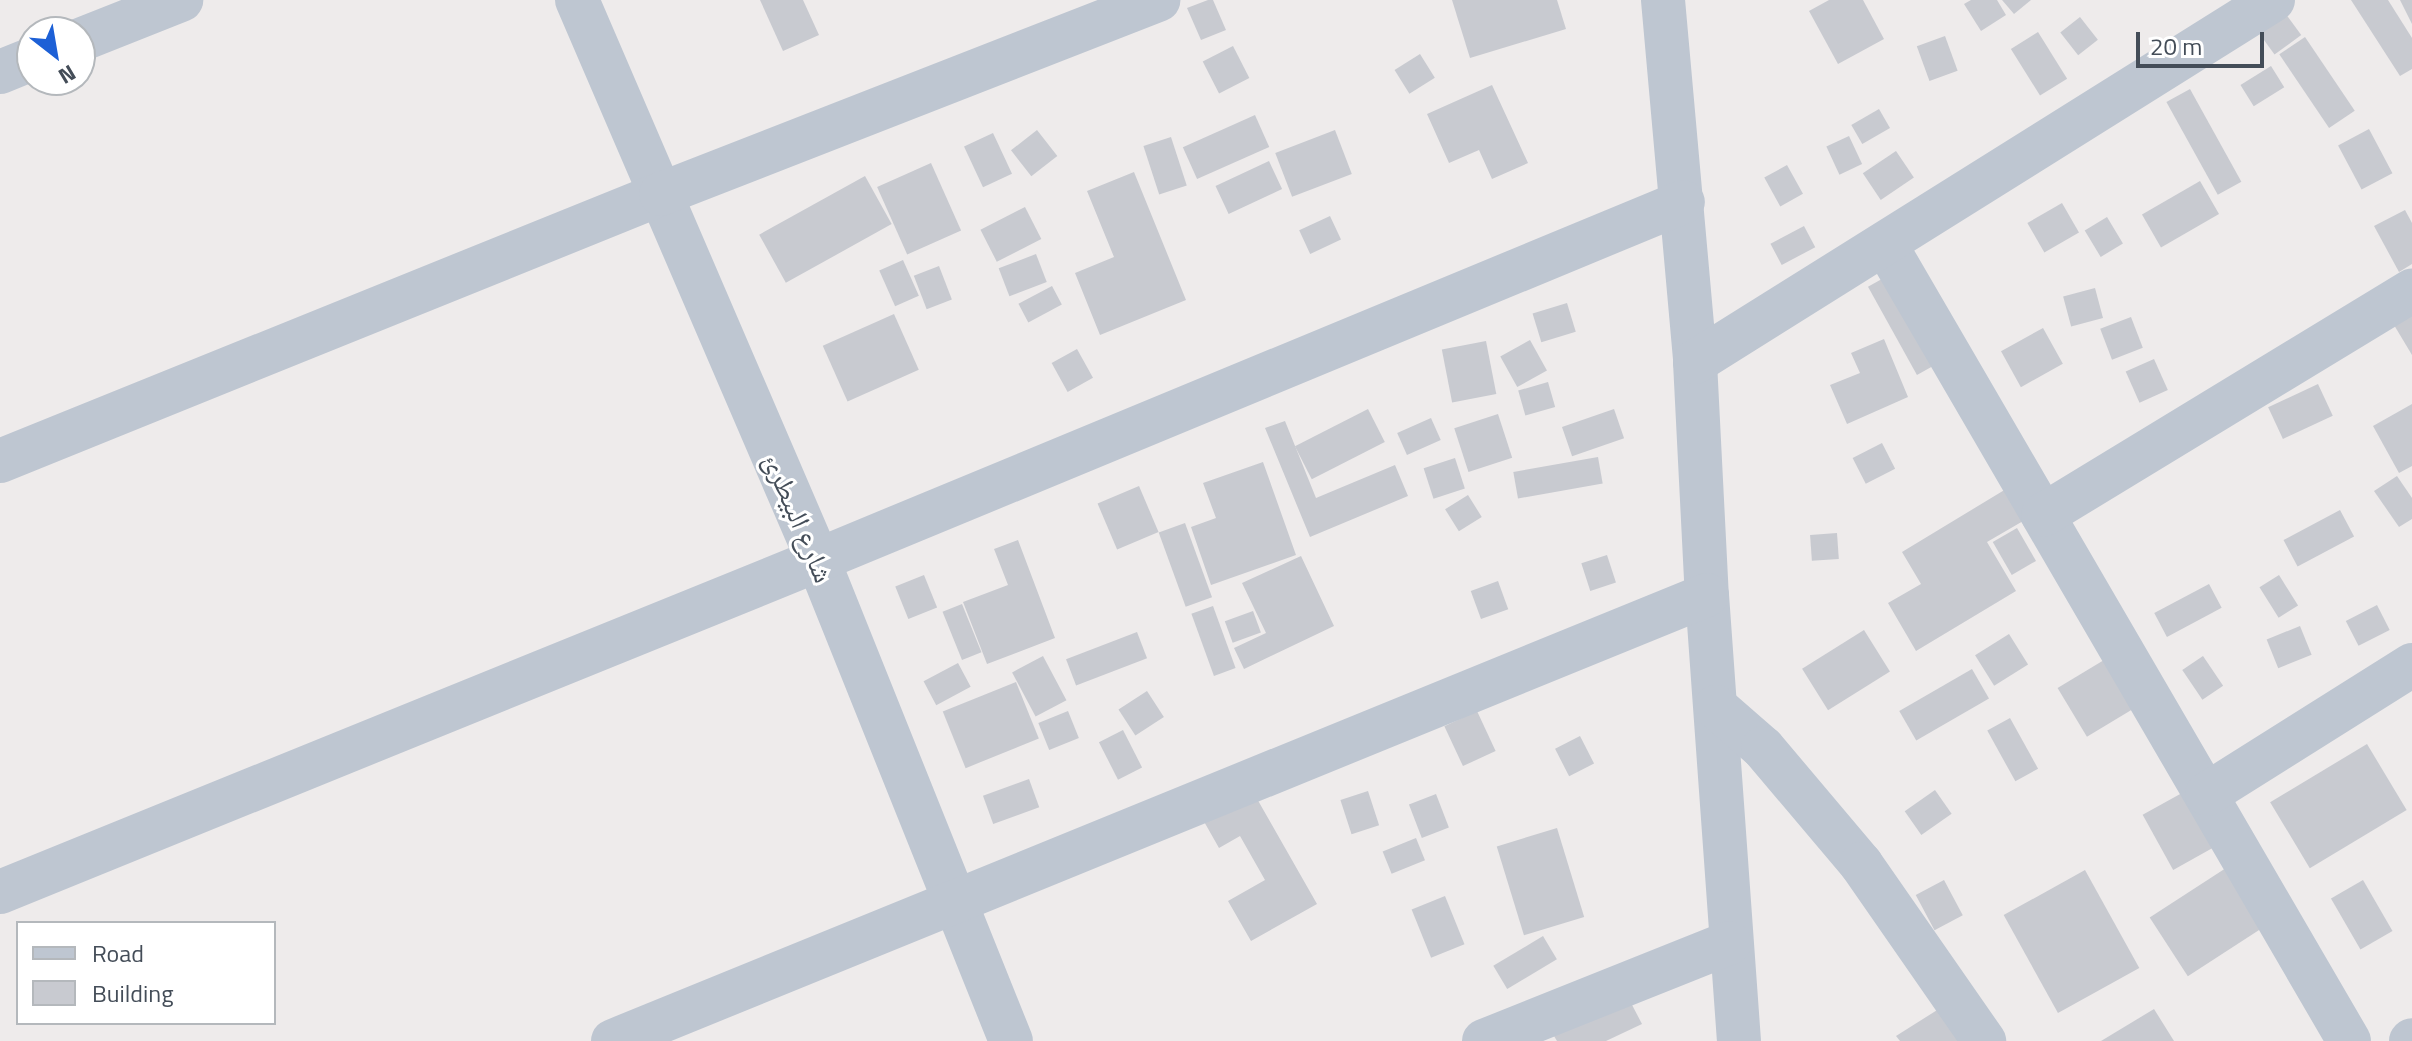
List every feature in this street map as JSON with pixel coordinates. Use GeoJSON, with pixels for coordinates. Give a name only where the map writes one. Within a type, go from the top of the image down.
{"type":"FeatureCollection","features":[{"type":"Feature","properties":{"kind":"street"},"geometry":{"type":"LineString","coordinates":[[96,34],[181,0]]}},
{"type":"Feature","properties":{"kind":"street","name":"شارع البيطرئ"},"geometry":{"type":"LineString","coordinates":[[577,0],[818,560],[1011,1041]]}},
{"type":"Feature","properties":{"kind":"street"},"geometry":{"type":"LineString","coordinates":[[0,461],[661,194],[1158,0]]}},
{"type":"Feature","properties":{"kind":"street"},"geometry":{"type":"LineString","coordinates":[[1695,362],[2273,0]]}},
{"type":"Feature","properties":{"kind":"street"},"geometry":{"type":"LineString","coordinates":[[1673,6],[1729,943],[1739,1041]]}},
{"type":"Feature","properties":{"kind":"street"},"geometry":{"type":"LineString","coordinates":[[0,892],[818,560],[1683,202]]}},
{"type":"Feature","properties":{"kind":"street"},"geometry":{"type":"LineString","coordinates":[[1885,244],[2349,1041]]}},
{"type":"Feature","properties":{"kind":"street"},"geometry":{"type":"LineString","coordinates":[[2043,515],[2412,291]]}},
{"type":"Feature","properties":{"kind":"street"},"geometry":{"type":"LineString","coordinates":[[613,1041],[1707,595]]}},
{"type":"Feature","properties":{"kind":"street"},"geometry":{"type":"LineString","coordinates":[[2207,794],[2412,665]]}},
{"type":"Feature","properties":{"kind":"street"},"geometry":{"type":"LineString","coordinates":[[1716,707],[1763,748],[1861,864],[1984,1041]]}},
{"type":"Feature","properties":{"kind":"street"},"geometry":{"type":"LineString","coordinates":[[1484,1041],[1729,943]]}},
{"type":"Feature","properties":{"kind":"building"},"geometry":{"type":"Polygon","coordinates":[[[760,0],[803,0],[819,35],[783,51],[760,0]]]}},
{"type":"Feature","properties":{"kind":"building"},"geometry":{"type":"Polygon","coordinates":[[[1213,0],[1226,30],[1201,40],[1187,8],[1213,0]]]}},
{"type":"Feature","properties":{"kind":"building"},"geometry":{"type":"Polygon","coordinates":[[[1452,0],[1557,0],[1566,29],[1470,58],[1452,0]]]}},
{"type":"Feature","properties":{"kind":"building"},"geometry":{"type":"Polygon","coordinates":[[[1829,0],[1863,0],[1884,39],[1838,64],[1809,11],[1829,0]]]}},
{"type":"Feature","properties":{"kind":"building"},"geometry":{"type":"Polygon","coordinates":[[[1971,0],[1997,0],[2006,15],[1981,31],[1964,4],[1971,0]]]}},
{"type":"Feature","properties":{"kind":"building"},"geometry":{"type":"Polygon","coordinates":[[[2002,0],[2031,0],[2014,14],[2002,0]]]}},
{"type":"Feature","properties":{"kind":"building"},"geometry":{"type":"Polygon","coordinates":[[[2351,0],[2388,0],[2412,38],[2412,69],[2400,76],[2351,0]]]}},
{"type":"Feature","properties":{"kind":"building"},"geometry":{"type":"Polygon","coordinates":[[[2400,0],[2412,0],[2412,24],[2400,0]]]}},
{"type":"Feature","properties":{"kind":"building"},"geometry":{"type":"Polygon","coordinates":[[[2283,10],[2301,35],[2275,54],[2256,29],[2283,10]]]}},
{"type":"Feature","properties":{"kind":"building"},"geometry":{"type":"Polygon","coordinates":[[[2080,17],[2098,40],[2078,55],[2060,32],[2080,17]]]}},
{"type":"Feature","properties":{"kind":"building"},"geometry":{"type":"Polygon","coordinates":[[[2038,32],[2067,79],[2040,96],[2011,49],[2038,32]]]}},
{"type":"Feature","properties":{"kind":"building"},"geometry":{"type":"Polygon","coordinates":[[[1945,36],[1958,71],[1929,81],[1917,46],[1945,36]]]}},
{"type":"Feature","properties":{"kind":"building"},"geometry":{"type":"Polygon","coordinates":[[[2305,37],[2355,111],[2329,128],[2279,54],[2305,37]]]}},
{"type":"Feature","properties":{"kind":"building"},"geometry":{"type":"Polygon","coordinates":[[[1233,46],[1249,78],[1219,94],[1203,61],[1233,46]]]}},
{"type":"Feature","properties":{"kind":"building"},"geometry":{"type":"Polygon","coordinates":[[[1420,54],[1435,78],[1409,94],[1395,70],[1420,54]]]}},
{"type":"Feature","properties":{"kind":"building"},"geometry":{"type":"Polygon","coordinates":[[[2271,66],[2284,87],[2254,106],[2240,85],[2271,66]]]}},
{"type":"Feature","properties":{"kind":"building"},"geometry":{"type":"Polygon","coordinates":[[[1492,85],[1528,163],[1492,179],[1479,150],[1449,163],[1427,114],[1492,85]]]}},
{"type":"Feature","properties":{"kind":"building"},"geometry":{"type":"Polygon","coordinates":[[[2190,89],[2241,182],[2218,195],[2166,102],[2190,89]]]}},
{"type":"Feature","properties":{"kind":"building"},"geometry":{"type":"Polygon","coordinates":[[[1879,109],[1890,128],[1862,144],[1851,125],[1879,109]]]}},
{"type":"Feature","properties":{"kind":"building"},"geometry":{"type":"Polygon","coordinates":[[[1255,115],[1269,147],[1197,179],[1183,147],[1255,115]]]}},
{"type":"Feature","properties":{"kind":"building"},"geometry":{"type":"Polygon","coordinates":[[[2369,129],[2392,173],[2362,190],[2338,145],[2369,129]]]}},
{"type":"Feature","properties":{"kind":"building"},"geometry":{"type":"Polygon","coordinates":[[[1037,130],[1057,156],[1031,176],[1011,150],[1037,130]]]}},
{"type":"Feature","properties":{"kind":"building"},"geometry":{"type":"Polygon","coordinates":[[[1335,130],[1352,174],[1292,197],[1275,153],[1335,130]]]}},
{"type":"Feature","properties":{"kind":"building"},"geometry":{"type":"Polygon","coordinates":[[[993,133],[1012,174],[983,187],[964,147],[993,133]]]}},
{"type":"Feature","properties":{"kind":"building"},"geometry":{"type":"Polygon","coordinates":[[[1849,136],[1862,164],[1839,175],[1826,147],[1849,136]]]}},
{"type":"Feature","properties":{"kind":"building"},"geometry":{"type":"Polygon","coordinates":[[[1171,137],[1187,186],[1159,194],[1143,146],[1171,137]]]}},
{"type":"Feature","properties":{"kind":"building"},"geometry":{"type":"Polygon","coordinates":[[[1896,151],[1914,178],[1881,200],[1863,173],[1896,151]]]}},
{"type":"Feature","properties":{"kind":"building"},"geometry":{"type":"Polygon","coordinates":[[[1269,161],[1282,189],[1229,214],[1216,186],[1269,161]]]}},
{"type":"Feature","properties":{"kind":"building"},"geometry":{"type":"Polygon","coordinates":[[[931,163],[961,231],[907,255],[877,187],[931,163]]]}},
{"type":"Feature","properties":{"kind":"building"},"geometry":{"type":"Polygon","coordinates":[[[1787,165],[1803,194],[1780,206],[1764,178],[1787,165]]]}},
{"type":"Feature","properties":{"kind":"building"},"geometry":{"type":"Polygon","coordinates":[[[1134,172],[1186,300],[1100,335],[1075,273],[1114,257],[1087,191],[1134,172]]]}},
{"type":"Feature","properties":{"kind":"building"},"geometry":{"type":"Polygon","coordinates":[[[865,176],[892,224],[786,283],[759,235],[865,176]]]}},
{"type":"Feature","properties":{"kind":"building"},"geometry":{"type":"Polygon","coordinates":[[[2200,181],[2219,214],[2161,247],[2142,214],[2200,181]]]}},
{"type":"Feature","properties":{"kind":"building"},"geometry":{"type":"Polygon","coordinates":[[[2062,203],[2079,232],[2044,252],[2027,223],[2062,203]]]}},
{"type":"Feature","properties":{"kind":"building"},"geometry":{"type":"Polygon","coordinates":[[[1025,207],[1041,239],[997,262],[980,230],[1025,207]]]}},
{"type":"Feature","properties":{"kind":"building"},"geometry":{"type":"Polygon","coordinates":[[[2405,210],[2412,223],[2412,264],[2399,272],[2374,226],[2405,210]]]}},
{"type":"Feature","properties":{"kind":"building"},"geometry":{"type":"Polygon","coordinates":[[[1330,216],[1341,240],[1310,254],[1299,230],[1330,216]]]}},
{"type":"Feature","properties":{"kind":"building"},"geometry":{"type":"Polygon","coordinates":[[[2107,217],[2123,244],[2101,257],[2085,230],[2107,217]]]}},
{"type":"Feature","properties":{"kind":"building"},"geometry":{"type":"Polygon","coordinates":[[[1804,226],[1815,247],[1782,265],[1770,244],[1804,226]]]}},
{"type":"Feature","properties":{"kind":"building"},"geometry":{"type":"Polygon","coordinates":[[[1036,254],[1047,282],[1009,296],[999,268],[1036,254]]]}},
{"type":"Feature","properties":{"kind":"building"},"geometry":{"type":"Polygon","coordinates":[[[903,260],[919,296],[895,306],[879,271],[903,260]]]}},
{"type":"Feature","properties":{"kind":"building"},"geometry":{"type":"Polygon","coordinates":[[[939,266],[952,300],[927,309],[914,276],[939,266]]]}},
{"type":"Feature","properties":{"kind":"building"},"geometry":{"type":"Polygon","coordinates":[[[1889,275],[1938,363],[1917,375],[1868,287],[1889,275]]]}},
{"type":"Feature","properties":{"kind":"building"},"geometry":{"type":"Polygon","coordinates":[[[1052,286],[1062,305],[1028,322],[1018,304],[1052,286]]]}},
{"type":"Feature","properties":{"kind":"building"},"geometry":{"type":"Polygon","coordinates":[[[2095,288],[2103,318],[2071,326],[2063,297],[2095,288]]]}},
{"type":"Feature","properties":{"kind":"building"},"geometry":{"type":"Polygon","coordinates":[[[1567,303],[1576,332],[1541,342],[1533,314],[1567,303]]]}},
{"type":"Feature","properties":{"kind":"building"},"geometry":{"type":"Polygon","coordinates":[[[894,314],[919,370],[848,401],[823,346],[894,314]]]}},
{"type":"Feature","properties":{"kind":"building"},"geometry":{"type":"Polygon","coordinates":[[[2412,314],[2412,355],[2394,325],[2412,314]]]}},
{"type":"Feature","properties":{"kind":"building"},"geometry":{"type":"Polygon","coordinates":[[[2131,317],[2143,348],[2112,360],[2100,329],[2131,317]]]}},
{"type":"Feature","properties":{"kind":"building"},"geometry":{"type":"Polygon","coordinates":[[[2043,328],[2063,364],[2021,387],[2001,351],[2043,328]]]}},
{"type":"Feature","properties":{"kind":"building"},"geometry":{"type":"Polygon","coordinates":[[[1884,339],[1908,397],[1847,424],[1830,385],[1860,373],[1851,353],[1884,339]]]}},
{"type":"Feature","properties":{"kind":"building"},"geometry":{"type":"Polygon","coordinates":[[[1530,340],[1547,371],[1517,387],[1500,356],[1530,340]]]}},
{"type":"Feature","properties":{"kind":"building"},"geometry":{"type":"Polygon","coordinates":[[[1486,341],[1496,394],[1452,403],[1442,350],[1486,341]]]}},
{"type":"Feature","properties":{"kind":"building"},"geometry":{"type":"Polygon","coordinates":[[[1077,349],[1093,378],[1068,392],[1052,363],[1077,349]]]}},
{"type":"Feature","properties":{"kind":"building"},"geometry":{"type":"Polygon","coordinates":[[[2154,359],[2168,390],[2140,403],[2126,372],[2154,359]]]}},
{"type":"Feature","properties":{"kind":"building"},"geometry":{"type":"Polygon","coordinates":[[[1548,382],[1555,407],[1525,416],[1518,391],[1548,382]]]}},
{"type":"Feature","properties":{"kind":"building"},"geometry":{"type":"Polygon","coordinates":[[[2318,384],[2333,416],[2283,439],[2268,407],[2318,384]]]}},
{"type":"Feature","properties":{"kind":"building"},"geometry":{"type":"Polygon","coordinates":[[[2412,404],[2412,466],[2399,473],[2373,426],[2412,404]]]}},
{"type":"Feature","properties":{"kind":"building"},"geometry":{"type":"Polygon","coordinates":[[[1368,409],[1385,442],[1312,479],[1295,446],[1368,409]]]}},
{"type":"Feature","properties":{"kind":"building"},"geometry":{"type":"Polygon","coordinates":[[[1614,409],[1624,438],[1572,456],[1562,427],[1614,409]]]}},
{"type":"Feature","properties":{"kind":"building"},"geometry":{"type":"Polygon","coordinates":[[[1498,414],[1512,458],[1468,472],[1454,428],[1498,414]]]}},
{"type":"Feature","properties":{"kind":"building"},"geometry":{"type":"Polygon","coordinates":[[[1431,418],[1441,440],[1407,455],[1397,433],[1431,418]]]}},
{"type":"Feature","properties":{"kind":"building"},"geometry":{"type":"Polygon","coordinates":[[[1285,421],[1316,498],[1395,465],[1408,496],[1310,537],[1265,428],[1285,421]]]}},
{"type":"Feature","properties":{"kind":"building"},"geometry":{"type":"Polygon","coordinates":[[[1882,443],[1895,469],[1866,484],[1853,458],[1882,443]]]}},
{"type":"Feature","properties":{"kind":"building"},"geometry":{"type":"Polygon","coordinates":[[[1598,457],[1603,484],[1518,499],[1513,472],[1598,457]]]}},
{"type":"Feature","properties":{"kind":"building"},"geometry":{"type":"Polygon","coordinates":[[[1455,458],[1465,488],[1434,499],[1424,468],[1455,458]]]}},
{"type":"Feature","properties":{"kind":"building"},"geometry":{"type":"Polygon","coordinates":[[[1263,462],[1296,555],[1211,585],[1191,527],[1216,518],[1203,483],[1263,462]]]}},
{"type":"Feature","properties":{"kind":"building"},"geometry":{"type":"Polygon","coordinates":[[[2397,476],[2412,498],[2412,519],[2399,527],[2374,491],[2397,476]]]}},
{"type":"Feature","properties":{"kind":"building"},"geometry":{"type":"Polygon","coordinates":[[[1139,486],[1159,532],[1117,550],[1098,504],[1139,486]]]}},
{"type":"Feature","properties":{"kind":"building"},"geometry":{"type":"Polygon","coordinates":[[[2011,486],[2030,517],[1987,542],[2016,591],[1916,651],[1888,603],[1921,584],[1902,552],[2011,486]]]}},
{"type":"Feature","properties":{"kind":"building"},"geometry":{"type":"Polygon","coordinates":[[[1468,495],[1482,517],[1459,531],[1445,509],[1468,495]]]}},
{"type":"Feature","properties":{"kind":"building"},"geometry":{"type":"Polygon","coordinates":[[[2340,510],[2354,536],[2298,567],[2283,540],[2340,510]]]}},
{"type":"Feature","properties":{"kind":"building"},"geometry":{"type":"Polygon","coordinates":[[[1185,523],[1212,597],[1186,607],[1159,533],[1185,523]]]}},
{"type":"Feature","properties":{"kind":"building"},"geometry":{"type":"Polygon","coordinates":[[[2017,528],[2036,561],[2012,575],[1993,542],[2017,528]]]}},
{"type":"Feature","properties":{"kind":"building"},"geometry":{"type":"Polygon","coordinates":[[[1837,533],[1839,559],[1812,561],[1810,535],[1837,533]]]}},
{"type":"Feature","properties":{"kind":"building"},"geometry":{"type":"Polygon","coordinates":[[[1018,540],[1055,638],[987,664],[963,602],[1008,585],[994,549],[1018,540]]]}},
{"type":"Feature","properties":{"kind":"building"},"geometry":{"type":"Polygon","coordinates":[[[1607,555],[1616,583],[1590,591],[1581,563],[1607,555]]]}},
{"type":"Feature","properties":{"kind":"building"},"geometry":{"type":"Polygon","coordinates":[[[1301,556],[1334,626],[1244,669],[1234,648],[1266,633],[1242,583],[1301,556]]]}},
{"type":"Feature","properties":{"kind":"building"},"geometry":{"type":"Polygon","coordinates":[[[924,575],[937,607],[908,619],[895,587],[924,575]]]}},
{"type":"Feature","properties":{"kind":"building"},"geometry":{"type":"Polygon","coordinates":[[[2279,575],[2298,606],[2279,618],[2259,587],[2279,575]]]}},
{"type":"Feature","properties":{"kind":"building"},"geometry":{"type":"Polygon","coordinates":[[[1498,581],[1508,609],[1481,619],[1471,591],[1498,581]]]}},
{"type":"Feature","properties":{"kind":"building"},"geometry":{"type":"Polygon","coordinates":[[[2209,584],[2222,608],[2167,637],[2154,613],[2209,584]]]}},
{"type":"Feature","properties":{"kind":"building"},"geometry":{"type":"Polygon","coordinates":[[[962,604],[981,652],[962,660],[943,612],[962,604]]]}},
{"type":"Feature","properties":{"kind":"building"},"geometry":{"type":"Polygon","coordinates":[[[2377,605],[2390,630],[2359,646],[2346,621],[2377,605]]]}},
{"type":"Feature","properties":{"kind":"building"},"geometry":{"type":"Polygon","coordinates":[[[1213,606],[1236,668],[1214,676],[1191,614],[1213,606]]]}},
{"type":"Feature","properties":{"kind":"building"},"geometry":{"type":"Polygon","coordinates":[[[1253,611],[1261,633],[1233,643],[1225,621],[1253,611]]]}},
{"type":"Feature","properties":{"kind":"building"},"geometry":{"type":"Polygon","coordinates":[[[2300,626],[2312,655],[2278,668],[2267,639],[2300,626]]]}},
{"type":"Feature","properties":{"kind":"building"},"geometry":{"type":"Polygon","coordinates":[[[1864,630],[1890,672],[1828,710],[1802,669],[1864,630]]]}},
{"type":"Feature","properties":{"kind":"building"},"geometry":{"type":"Polygon","coordinates":[[[1137,632],[1147,658],[1076,685],[1066,659],[1137,632]]]}},
{"type":"Feature","properties":{"kind":"building"},"geometry":{"type":"Polygon","coordinates":[[[2009,634],[2028,665],[1994,686],[1975,655],[2009,634]]]}},
{"type":"Feature","properties":{"kind":"building"},"geometry":{"type":"Polygon","coordinates":[[[1043,656],[1066,700],[1036,717],[1012,672],[1043,656]]]}},
{"type":"Feature","properties":{"kind":"building"},"geometry":{"type":"Polygon","coordinates":[[[2203,656],[2223,686],[2202,700],[2182,670],[2203,656]]]}},
{"type":"Feature","properties":{"kind":"building"},"geometry":{"type":"Polygon","coordinates":[[[2109,657],[2138,706],[2087,737],[2058,688],[2109,657]]]}},
{"type":"Feature","properties":{"kind":"building"},"geometry":{"type":"Polygon","coordinates":[[[958,663],[971,687],[936,705],[924,681],[958,663]]]}},
{"type":"Feature","properties":{"kind":"building"},"geometry":{"type":"Polygon","coordinates":[[[1972,669],[1989,698],[1916,740],[1899,711],[1972,669]]]}},
{"type":"Feature","properties":{"kind":"building"},"geometry":{"type":"Polygon","coordinates":[[[1016,682],[1039,739],[966,768],[943,712],[1016,682]]]}},
{"type":"Feature","properties":{"kind":"building"},"geometry":{"type":"Polygon","coordinates":[[[1147,691],[1164,717],[1135,736],[1118,710],[1147,691]]]}},
{"type":"Feature","properties":{"kind":"building"},"geometry":{"type":"Polygon","coordinates":[[[1068,711],[1079,738],[1049,750],[1038,723],[1068,711]]]}},
{"type":"Feature","properties":{"kind":"building"},"geometry":{"type":"Polygon","coordinates":[[[1477,711],[1496,751],[1463,766],[1444,726],[1477,711]]]}},
{"type":"Feature","properties":{"kind":"building"},"geometry":{"type":"Polygon","coordinates":[[[2010,718],[2038,769],[2015,781],[1987,731],[2010,718]]]}},
{"type":"Feature","properties":{"kind":"building"},"geometry":{"type":"Polygon","coordinates":[[[1123,730],[1142,767],[1118,780],[1099,742],[1123,730]]]}},
{"type":"Feature","properties":{"kind":"building"},"geometry":{"type":"Polygon","coordinates":[[[1580,736],[1594,764],[1569,776],[1555,749],[1580,736]]]}},
{"type":"Feature","properties":{"kind":"building"},"geometry":{"type":"Polygon","coordinates":[[[2367,744],[2407,810],[2310,868],[2270,802],[2367,744]]]}},
{"type":"Feature","properties":{"kind":"building"},"geometry":{"type":"Polygon","coordinates":[[[1029,779],[1039,807],[993,824],[983,796],[1029,779]]]}},
{"type":"Feature","properties":{"kind":"building"},"geometry":{"type":"Polygon","coordinates":[[[1252,790],[1317,904],[1251,941],[1228,901],[1265,880],[1240,836],[1219,848],[1202,818],[1252,790]]]}},
{"type":"Feature","properties":{"kind":"building"},"geometry":{"type":"Polygon","coordinates":[[[1935,790],[1952,814],[1921,835],[1905,811],[1935,790]]]}},
{"type":"Feature","properties":{"kind":"building"},"geometry":{"type":"Polygon","coordinates":[[[1368,791],[1379,825],[1352,834],[1340,800],[1368,791]]]}},
{"type":"Feature","properties":{"kind":"building"},"geometry":{"type":"Polygon","coordinates":[[[2182,793],[2213,848],[2173,870],[2143,815],[2182,793]]]}},
{"type":"Feature","properties":{"kind":"building"},"geometry":{"type":"Polygon","coordinates":[[[1436,794],[1449,828],[1422,838],[1409,804],[1436,794]]]}},
{"type":"Feature","properties":{"kind":"building"},"geometry":{"type":"Polygon","coordinates":[[[1557,828],[1584,917],[1524,935],[1497,846],[1557,828]]]}},
{"type":"Feature","properties":{"kind":"building"},"geometry":{"type":"Polygon","coordinates":[[[1416,838],[1425,860],[1392,874],[1383,851],[1416,838]]]}},
{"type":"Feature","properties":{"kind":"building"},"geometry":{"type":"Polygon","coordinates":[[[2226,868],[2264,927],[2188,976],[2150,918],[2226,868]]]}},
{"type":"Feature","properties":{"kind":"building"},"geometry":{"type":"Polygon","coordinates":[[[2085,870],[2139,968],[2058,1013],[2004,915],[2085,870]]]}},
{"type":"Feature","properties":{"kind":"building"},"geometry":{"type":"Polygon","coordinates":[[[1944,880],[1963,915],[1935,930],[1916,895],[1944,880]]]}},
{"type":"Feature","properties":{"kind":"building"},"geometry":{"type":"Polygon","coordinates":[[[2363,880],[2392,931],[2360,950],[2331,898],[2363,880]]]}},
{"type":"Feature","properties":{"kind":"building"},"geometry":{"type":"Polygon","coordinates":[[[1445,896],[1464,944],[1431,958],[1412,909],[1445,896]]]}},
{"type":"Feature","properties":{"kind":"building"},"geometry":{"type":"Polygon","coordinates":[[[1543,936],[1557,959],[1507,989],[1493,966],[1543,936]]]}},
{"type":"Feature","properties":{"kind":"building"},"geometry":{"type":"Polygon","coordinates":[[[1630,1001],[1642,1024],[1606,1041],[1557,1041],[1554,1036],[1630,1001]]]}},
{"type":"Feature","properties":{"kind":"building"},"geometry":{"type":"Polygon","coordinates":[[[1942,1007],[1963,1041],[1900,1041],[1896,1036],[1942,1007]]]}},
{"type":"Feature","properties":{"kind":"building"},"geometry":{"type":"Polygon","coordinates":[[[2154,1009],[2174,1041],[2101,1041],[2154,1009]]]}}]}
